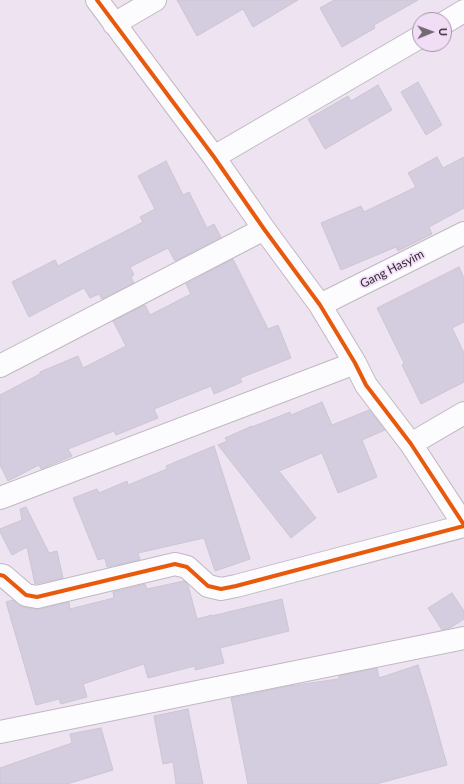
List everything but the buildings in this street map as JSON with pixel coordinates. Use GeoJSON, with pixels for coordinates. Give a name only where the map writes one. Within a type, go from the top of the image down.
{"type":"FeatureCollection","features":[{"type":"Feature","properties":{"kind":"street"},"geometry":{"type":"LineString","coordinates":[[0,575],[4,576],[26,595],[37,596],[176,564],[187,567],[208,586],[221,589],[464,526],[410,444],[366,385],[355,363],[320,305],[264,229],[214,157],[97,0]]}},
{"type":"Feature","properties":{"kind":"street"},"geometry":{"type":"LineString","coordinates":[[114,24],[155,0]]}},
{"type":"Feature","properties":{"kind":"street"},"geometry":{"type":"LineString","coordinates":[[452,18],[464,11]]}},
{"type":"Feature","properties":{"kind":"street"},"geometry":{"type":"LineString","coordinates":[[214,157],[412,42]]}},
{"type":"Feature","properties":{"kind":"street"},"geometry":{"type":"LineString","coordinates":[[0,366],[264,229]]}},
{"type":"Feature","properties":{"kind":"street","name":"Gang Hasyim"},"geometry":{"type":"LineString","coordinates":[[320,305],[464,233]]}},
{"type":"Feature","properties":{"kind":"street"},"geometry":{"type":"LineString","coordinates":[[0,498],[355,363]]}},
{"type":"Feature","properties":{"kind":"street"},"geometry":{"type":"LineString","coordinates":[[410,444],[464,413]]}},
{"type":"Feature","properties":{"kind":"street"},"geometry":{"type":"LineString","coordinates":[[0,732],[464,638]]}},
{"type":"Feature","properties":{"kind":"cycle path"},"geometry":{"type":"LineString","coordinates":[[97,0],[214,157],[264,229],[320,305],[355,363],[366,385],[411,444],[464,525]]}},
{"type":"Feature","properties":{"kind":"cycle path"},"geometry":{"type":"LineString","coordinates":[[0,575],[4,576],[26,595],[37,597],[175,564],[187,567],[208,586],[221,589],[464,526]]}}]}
